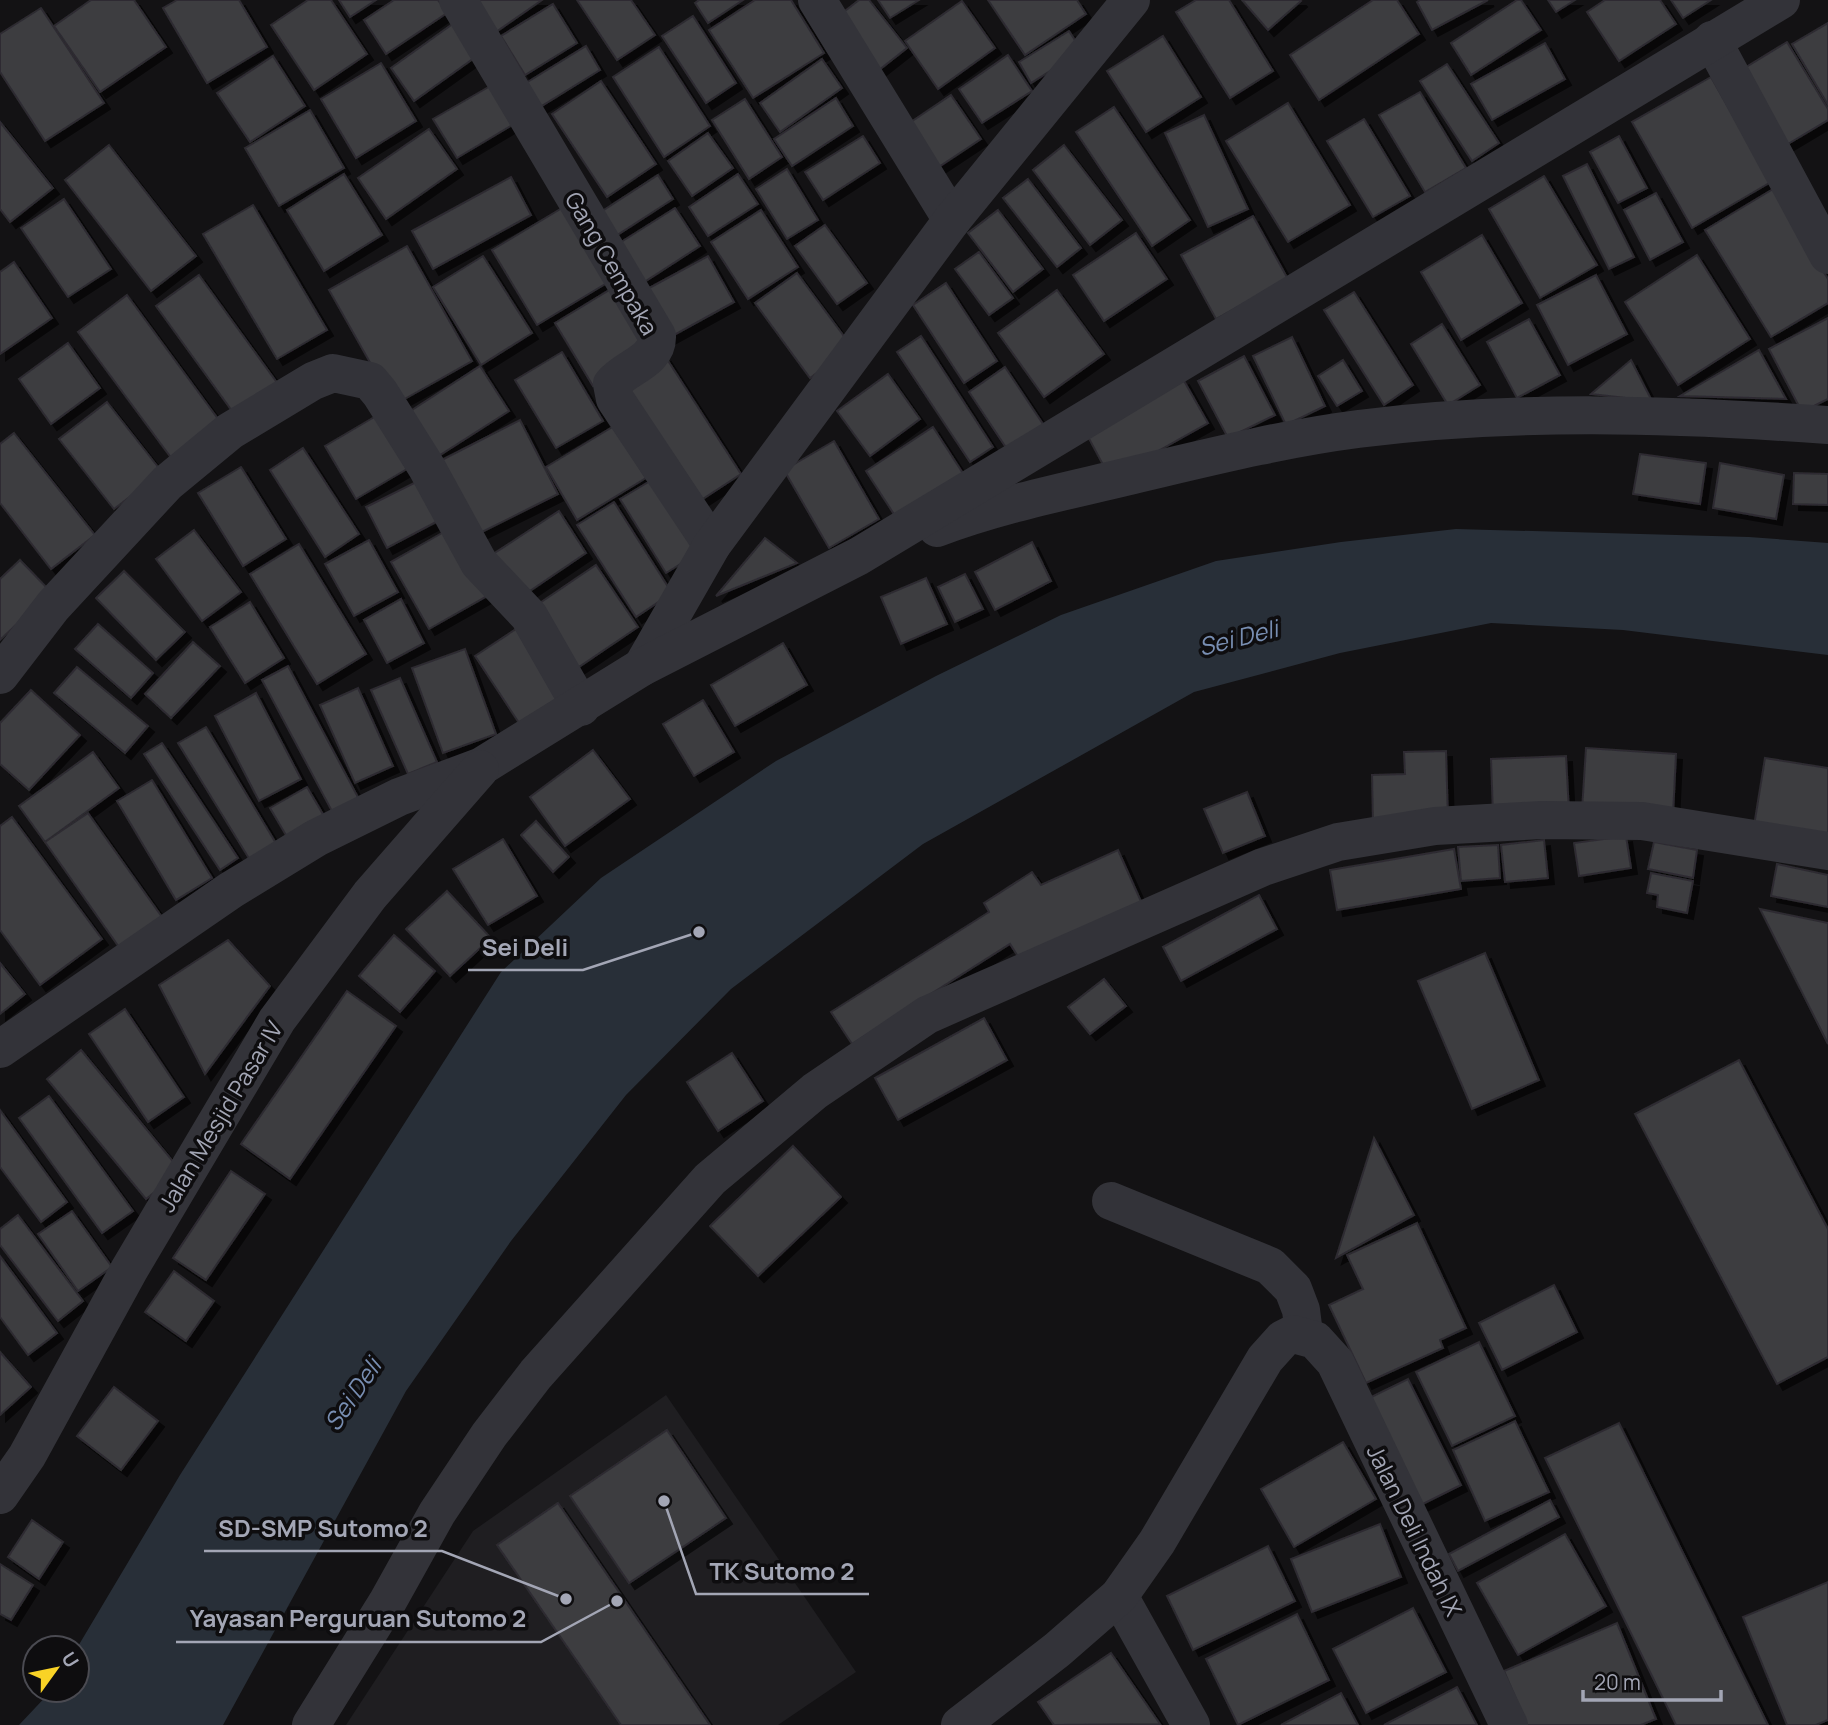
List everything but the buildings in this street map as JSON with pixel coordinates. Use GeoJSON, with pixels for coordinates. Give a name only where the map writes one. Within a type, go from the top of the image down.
{"type":"FeatureCollection","features":[{"type":"Feature","properties":{"kind":"street","name":"Gang Cempaka"},"geometry":{"type":"LineString","coordinates":[[458,0],[657,336],[657,345],[647,360],[622,372],[612,384],[615,400],[712,545]]}},
{"type":"Feature","properties":{"kind":"street"},"geometry":{"type":"LineString","coordinates":[[817,0],[952,220]]}},
{"type":"Feature","properties":{"kind":"street"},"geometry":{"type":"LineString","coordinates":[[0,1049],[231,890],[316,838],[399,797],[482,766],[642,667],[859,556],[1712,40],[1765,4]]}},
{"type":"Feature","properties":{"kind":"street"},"geometry":{"type":"LineString","coordinates":[[642,667],[712,545],[952,220],[1117,6]]}},
{"type":"Feature","properties":{"kind":"street"},"geometry":{"type":"LineString","coordinates":[[1712,40],[1828,256]]}},
{"type":"Feature","properties":{"kind":"street"},"geometry":{"type":"LineString","coordinates":[[0,675],[53,606],[167,483],[230,431],[313,381],[333,373],[370,381],[380,393],[427,468],[479,563],[529,616],[581,706]]}},
{"type":"Feature","properties":{"kind":"street"},"geometry":{"type":"LineString","coordinates":[[859,556],[979,512],[1211,457],[1356,429],[1464,418],[1587,413],[1828,425]]}},
{"type":"Feature","properties":{"kind":"street","name":"Jalan Mesjid Pasar IV"},"geometry":{"type":"LineString","coordinates":[[0,1495],[27,1456],[129,1270],[277,1020],[370,895],[482,766]]}},
{"type":"Feature","properties":{"kind":"street"},"geometry":{"type":"LineString","coordinates":[[311,1725],[388,1601],[437,1513],[489,1435],[545,1363],[710,1179],[815,1091],[927,1015],[1263,867],[1338,842],[1435,826],[1542,820],[1642,821],[1828,851]]}},
{"type":"Feature","properties":{"kind":"street"},"geometry":{"type":"LineString","coordinates":[[960,1725],[1058,1650],[1119,1596],[1157,1542],[1265,1359],[1283,1339],[1293,1334],[1309,1337],[1293,1289],[1270,1266],[1111,1201]]}},
{"type":"Feature","properties":{"kind":"street","name":"Jalan Deli Indah IX"},"geometry":{"type":"LineString","coordinates":[[1309,1337],[1335,1362],[1508,1725]]}},
{"type":"Feature","properties":{"kind":"street"},"geometry":{"type":"LineString","coordinates":[[1119,1596],[1191,1725]]}},
{"type":"Feature","properties":{"kind":"shaded area"},"geometry":{"type":"Polygon","coordinates":[[[666,1395],[856,1672],[778,1725],[346,1725],[473,1531],[666,1395]]]}},
{"type":"Feature","properties":{"kind":"water"},"geometry":{"type":"Polygon","coordinates":[[[1456,529],[1749,537],[1828,543],[1828,655],[1623,630],[1491,623],[1340,653],[1194,692],[923,844],[731,989],[626,1095],[511,1241],[406,1391],[223,1725],[19,1725],[39,1704],[91,1704],[91,1634],[85,1634],[180,1475],[501,972],[601,878],[776,761],[936,676],[1061,615],[1216,561],[1341,542],[1456,529]]]}},
{"type":"Feature","properties":{"kind":"place","name":"Sei Deli"},"geometry":{"type":"Point","coordinates":[699,932]}},
{"type":"Feature","properties":{"kind":"place","name":"TK Sutomo 2"},"geometry":{"type":"Point","coordinates":[664,1501]}},
{"type":"Feature","properties":{"kind":"place","name":"SD-SMP Sutomo 2"},"geometry":{"type":"Point","coordinates":[566,1599]}},
{"type":"Feature","properties":{"kind":"place","name":"Yayasan Perguruan Sutomo 2"},"geometry":{"type":"Point","coordinates":[617,1601]}}]}
